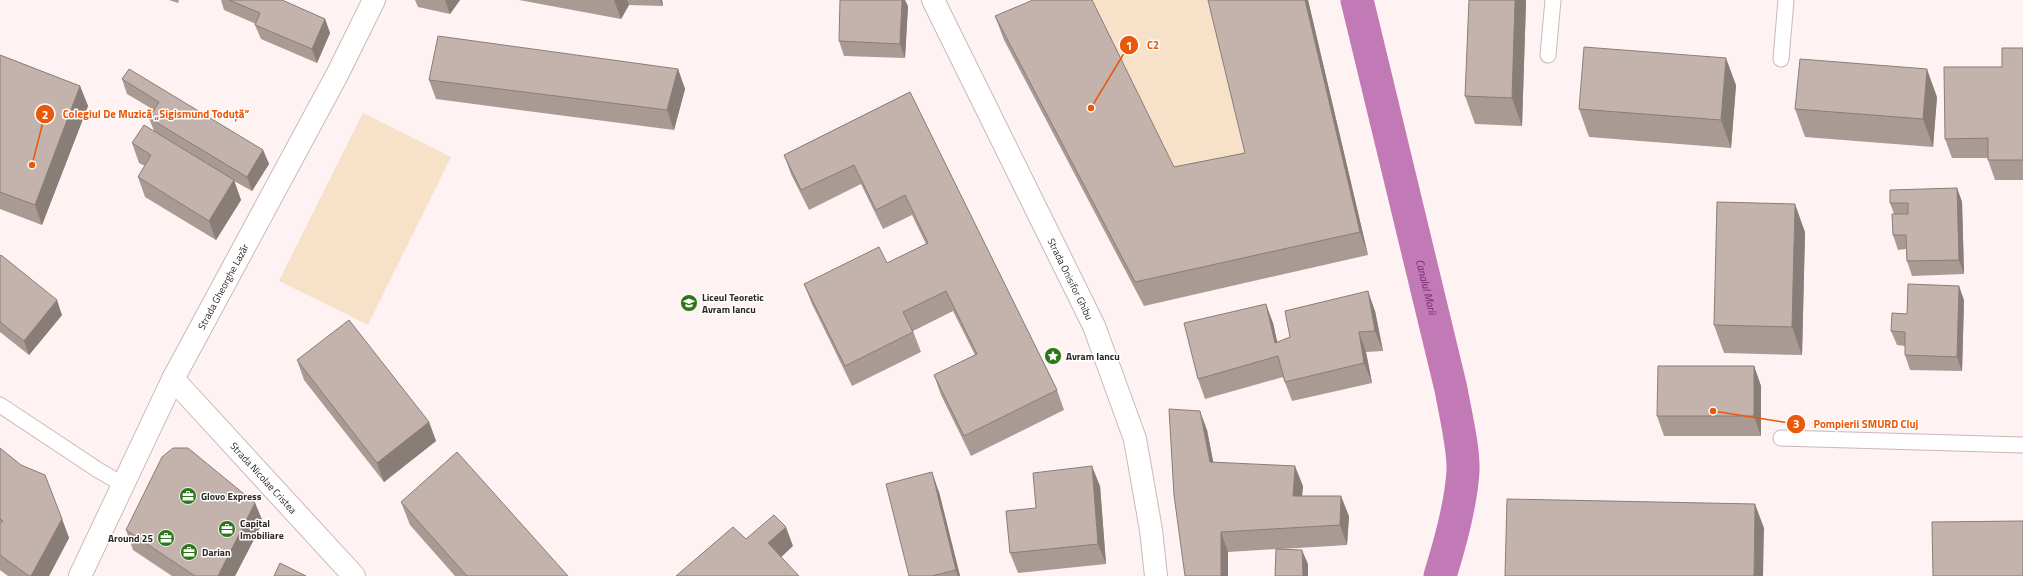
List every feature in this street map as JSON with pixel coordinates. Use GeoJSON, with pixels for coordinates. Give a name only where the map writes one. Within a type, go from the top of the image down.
{"type":"FeatureCollection","features":[{"type":"Feature","properties":{"kind":"street","name":"Strada Gheorghe Lazăr"},"geometry":{"type":"LineString","coordinates":[[80,576],[122,484],[173,379],[338,74],[374,0]]}},
{"type":"Feature","properties":{"kind":"street","name":"Strada Onisifor Ghibu"},"geometry":{"type":"LineString","coordinates":[[933,0],[1094,326],[1135,439],[1151,530],[1156,576]]}},
{"type":"Feature","properties":{"kind":"street","name":"Strada Nicolae Cristea"},"geometry":{"type":"LineString","coordinates":[[173,379],[354,576]]}},
{"type":"Feature","properties":{"kind":"lane"},"geometry":{"type":"LineString","coordinates":[[1548,55],[1553,0]]}},
{"type":"Feature","properties":{"kind":"lane"},"geometry":{"type":"LineString","coordinates":[[1781,59],[1786,0]]}},
{"type":"Feature","properties":{"kind":"lane"},"geometry":{"type":"LineString","coordinates":[[0,405],[98,470],[122,484]]}},
{"type":"Feature","properties":{"kind":"lane"},"geometry":{"type":"LineString","coordinates":[[1781,438],[2023,444]]}},
{"type":"Feature","properties":{"kind":"shaded area"},"geometry":{"type":"Polygon","coordinates":[[[1089,0],[1254,0],[1253,177],[1182,191],[1089,0]]]}},
{"type":"Feature","properties":{"kind":"shaded area"},"geometry":{"type":"Polygon","coordinates":[[[363,113],[451,157],[368,325],[279,281],[363,113]]]}},
{"type":"Feature","properties":{"kind":"building"},"geometry":{"type":"Polygon","coordinates":[[[229,0],[282,0],[325,19],[312,49],[255,25],[260,13],[229,0]]]}},
{"type":"Feature","properties":{"kind":"building"},"geometry":{"type":"Polygon","coordinates":[[[840,0],[902,0],[900,44],[839,41],[840,0]]]}},
{"type":"Feature","properties":{"kind":"building"},"geometry":{"type":"Polygon","coordinates":[[[1033,0],[1092,0],[1174,167],[1245,153],[1208,0],[1305,0],[1360,232],[1135,282],[995,16],[1033,0]]]}},
{"type":"Feature","properties":{"kind":"building"},"geometry":{"type":"Polygon","coordinates":[[[1469,0],[1515,0],[1512,98],[1465,96],[1469,0]]]}},
{"type":"Feature","properties":{"kind":"building"},"geometry":{"type":"Polygon","coordinates":[[[438,36],[678,69],[667,110],[429,80],[438,36]]]}},
{"type":"Feature","properties":{"kind":"building"},"geometry":{"type":"Polygon","coordinates":[[[1584,47],[1726,58],[1721,120],[1579,109],[1584,47]]]}},
{"type":"Feature","properties":{"kind":"building"},"geometry":{"type":"Polygon","coordinates":[[[2002,48],[2023,48],[2023,160],[1988,160],[1988,138],[1945,139],[1944,67],[2002,67],[2002,48]]]}},
{"type":"Feature","properties":{"kind":"building"},"geometry":{"type":"Polygon","coordinates":[[[0,55],[80,86],[35,205],[0,192],[0,55]]]}},
{"type":"Feature","properties":{"kind":"building"},"geometry":{"type":"Polygon","coordinates":[[[1800,59],[1927,69],[1923,119],[1795,109],[1800,59]]]}},
{"type":"Feature","properties":{"kind":"building"},"geometry":{"type":"Polygon","coordinates":[[[129,69],[263,150],[247,177],[149,118],[159,102],[122,79],[129,69]]]}},
{"type":"Feature","properties":{"kind":"building"},"geometry":{"type":"Polygon","coordinates":[[[910,92],[1057,390],[964,436],[934,375],[977,354],[946,291],[903,312],[913,332],[845,366],[804,284],[879,247],[887,263],[928,243],[905,195],[876,210],[854,165],[801,190],[784,155],[910,92]]]}},
{"type":"Feature","properties":{"kind":"building"},"geometry":{"type":"Polygon","coordinates":[[[144,125],[234,180],[209,221],[138,177],[151,155],[132,143],[144,125]]]}},
{"type":"Feature","properties":{"kind":"building"},"geometry":{"type":"Polygon","coordinates":[[[1957,188],[1959,260],[1907,261],[1906,235],[1893,235],[1892,214],[1908,214],[1908,203],[1890,203],[1890,190],[1957,188]]]}},
{"type":"Feature","properties":{"kind":"building"},"geometry":{"type":"Polygon","coordinates":[[[1717,202],[1795,204],[1792,327],[1714,325],[1717,202]]]}},
{"type":"Feature","properties":{"kind":"building"},"geometry":{"type":"Polygon","coordinates":[[[1,255],[57,300],[24,341],[0,322],[1,255]]]}},
{"type":"Feature","properties":{"kind":"building"},"geometry":{"type":"Polygon","coordinates":[[[1908,284],[1959,286],[1957,357],[1905,355],[1905,332],[1891,331],[1892,313],[1907,314],[1908,284]]]}},
{"type":"Feature","properties":{"kind":"building"},"geometry":{"type":"Polygon","coordinates":[[[1368,291],[1375,331],[1359,332],[1364,363],[1285,382],[1278,356],[1198,379],[1184,323],[1266,304],[1275,343],[1290,337],[1285,311],[1368,291]]]}},
{"type":"Feature","properties":{"kind":"building"},"geometry":{"type":"Polygon","coordinates":[[[349,320],[429,422],[377,463],[297,360],[349,320]]]}},
{"type":"Feature","properties":{"kind":"building"},"geometry":{"type":"Polygon","coordinates":[[[1658,366],[1754,366],[1754,416],[1657,416],[1658,366]]]}},
{"type":"Feature","properties":{"kind":"building"},"geometry":{"type":"Polygon","coordinates":[[[1169,409],[1200,411],[1210,462],[1295,466],[1293,496],[1341,496],[1340,525],[1221,532],[1221,576],[1185,576],[1174,495],[1169,409]]]}},
{"type":"Feature","properties":{"kind":"building"},"geometry":{"type":"Polygon","coordinates":[[[0,448],[21,465],[45,475],[62,519],[31,576],[0,555],[0,523],[3,521],[0,519],[0,448]]]}},
{"type":"Feature","properties":{"kind":"building"},"geometry":{"type":"Polygon","coordinates":[[[173,448],[188,448],[255,503],[218,576],[195,576],[126,530],[162,457],[173,448]]]}},
{"type":"Feature","properties":{"kind":"building"},"geometry":{"type":"Polygon","coordinates":[[[457,452],[568,576],[467,576],[401,502],[457,452]]]}},
{"type":"Feature","properties":{"kind":"building"},"geometry":{"type":"Polygon","coordinates":[[[1092,466],[1098,544],[1010,553],[1006,511],[1036,508],[1033,473],[1092,466]]]}},
{"type":"Feature","properties":{"kind":"building"},"geometry":{"type":"Polygon","coordinates":[[[932,472],[956,570],[932,576],[909,576],[886,484],[932,472]]]}},
{"type":"Feature","properties":{"kind":"building"},"geometry":{"type":"Polygon","coordinates":[[[1507,499],[1755,504],[1754,576],[1505,576],[1507,499]]]}},
{"type":"Feature","properties":{"kind":"building"},"geometry":{"type":"Polygon","coordinates":[[[774,515],[786,527],[768,543],[799,576],[676,576],[733,527],[746,539],[774,515]]]}},
{"type":"Feature","properties":{"kind":"building"},"geometry":{"type":"Polygon","coordinates":[[[2023,521],[2023,576],[1933,576],[1932,522],[2023,521]]]}},
{"type":"Feature","properties":{"kind":"building"},"geometry":{"type":"Polygon","coordinates":[[[1276,549],[1302,550],[1303,576],[1275,576],[1276,549]]]}},
{"type":"Feature","properties":{"kind":"building"},"geometry":{"type":"Polygon","coordinates":[[[280,563],[306,576],[274,576],[280,563]]]}},
{"type":"Feature","properties":{"kind":"waterway","name":"Canalul Morii"},"geometry":{"type":"LineString","coordinates":[[1357,0],[1451,389],[1461,441],[1463,471],[1460,497],[1451,538],[1440,576]]}},
{"type":"Feature","properties":{"kind":"place","name":"C2"},"geometry":{"type":"Point","coordinates":[1091,108]}},
{"type":"Feature","properties":{"kind":"place","name":"Colegiul De Muzică „Sigismund Toduță”"},"geometry":{"type":"Point","coordinates":[32,165]}},
{"type":"Feature","properties":{"kind":"place","name":"Liceul Teoretic Avram Iancu"},"geometry":{"type":"Point","coordinates":[689,303]}},
{"type":"Feature","properties":{"kind":"place","name":"Avram Iancu"},"geometry":{"type":"Point","coordinates":[1053,356]}},
{"type":"Feature","properties":{"kind":"place","name":"Pompierii SMURD Cluj"},"geometry":{"type":"Point","coordinates":[1713,411]}},
{"type":"Feature","properties":{"kind":"place","name":"Glovo Express"},"geometry":{"type":"Point","coordinates":[188,496]}},
{"type":"Feature","properties":{"kind":"place","name":"Capital Imobiliare"},"geometry":{"type":"Point","coordinates":[227,529]}},
{"type":"Feature","properties":{"kind":"place","name":"Around 25"},"geometry":{"type":"Point","coordinates":[166,538]}},
{"type":"Feature","properties":{"kind":"place","name":"Darian"},"geometry":{"type":"Point","coordinates":[189,552]}}]}
